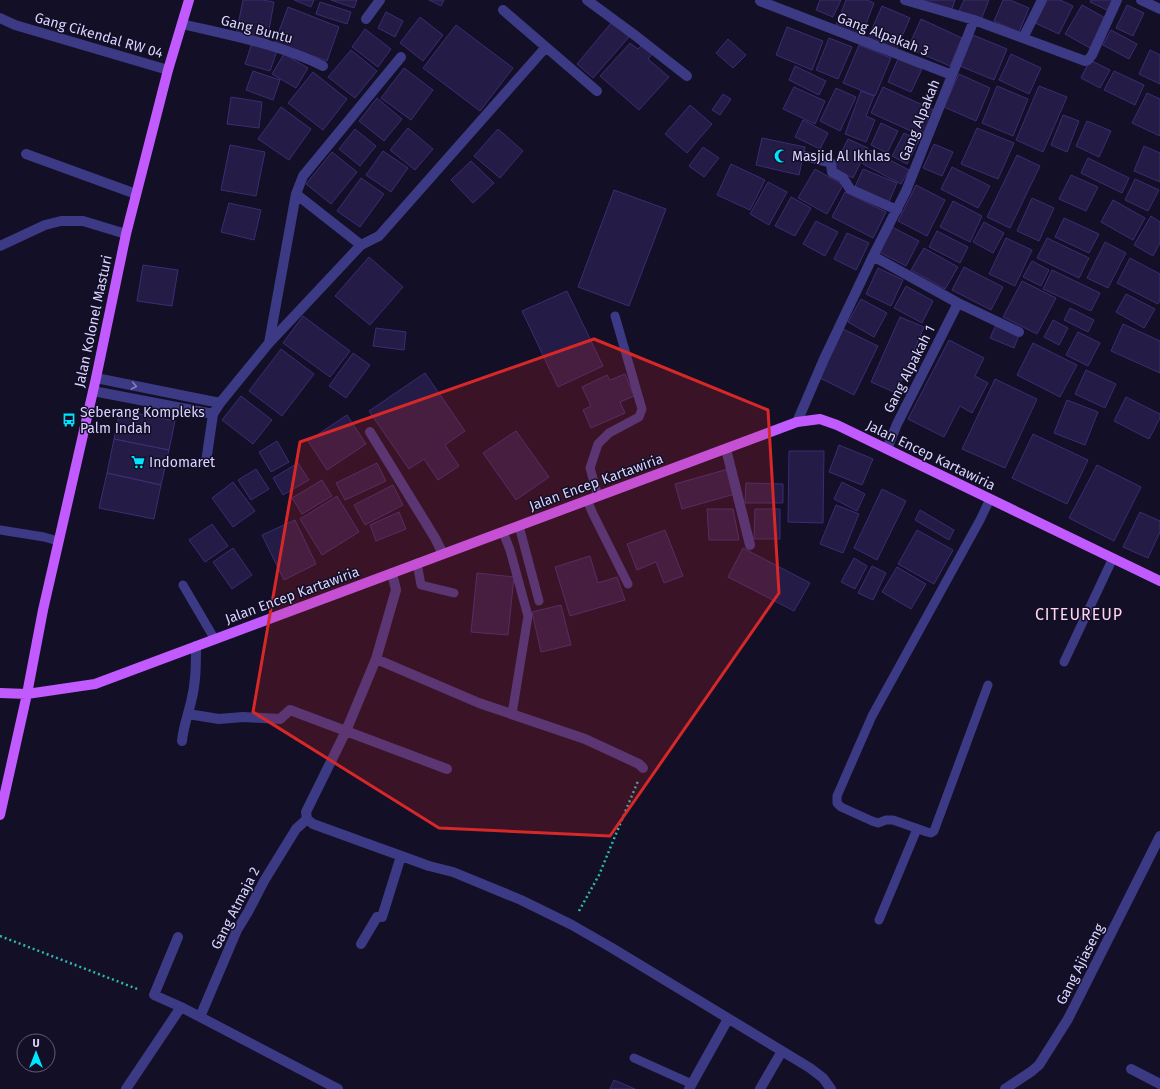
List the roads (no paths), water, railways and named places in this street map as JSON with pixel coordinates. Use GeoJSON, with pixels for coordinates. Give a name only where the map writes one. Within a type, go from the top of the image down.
{"type":"FeatureCollection","features":[{"type":"Feature","properties":{"kind":"main road","name":"Jalan Kolonel Masturi"},"geometry":{"type":"LineString","coordinates":[[0,815],[27,694],[42,610],[96,378],[126,234],[168,70],[189,0]]}},
{"type":"Feature","properties":{"kind":"main road","name":"Jalan Encep Kartawiria"},"geometry":{"type":"LineString","coordinates":[[0,693],[27,694],[95,684],[214,638],[797,422],[820,419],[837,425],[1160,581]]}},
{"type":"Feature","properties":{"kind":"street"},"geometry":{"type":"LineString","coordinates":[[366,19],[380,0]]}},
{"type":"Feature","properties":{"kind":"street"},"geometry":{"type":"LineString","coordinates":[[587,0],[687,76]]}},
{"type":"Feature","properties":{"kind":"street"},"geometry":{"type":"LineString","coordinates":[[905,0],[974,20],[1085,61],[1092,55],[1117,0]]}},
{"type":"Feature","properties":{"kind":"street"},"geometry":{"type":"LineString","coordinates":[[1023,38],[1042,0]]}},
{"type":"Feature","properties":{"kind":"street"},"geometry":{"type":"LineString","coordinates":[[1141,0],[1160,9]]}},
{"type":"Feature","properties":{"kind":"street","name":"Gang Alpakah 3"},"geometry":{"type":"LineString","coordinates":[[760,1],[952,75]]}},
{"type":"Feature","properties":{"kind":"street"},"geometry":{"type":"LineString","coordinates":[[503,10],[597,91]]}},
{"type":"Feature","properties":{"kind":"street","name":"Gang Cikendal RW 04"},"geometry":{"type":"LineString","coordinates":[[0,18],[15,25],[168,70]]}},
{"type":"Feature","properties":{"kind":"street","name":"Gang Alpakah"},"geometry":{"type":"LineString","coordinates":[[797,422],[824,358],[906,191],[974,20]]}},
{"type":"Feature","properties":{"kind":"street","name":"Gang Buntu"},"geometry":{"type":"LineString","coordinates":[[182,24],[272,46],[303,56],[323,66]]}},
{"type":"Feature","properties":{"kind":"street"},"geometry":{"type":"LineString","coordinates":[[206,462],[213,414],[220,403],[269,343],[361,245],[380,236],[546,47]]}},
{"type":"Feature","properties":{"kind":"street"},"geometry":{"type":"LineString","coordinates":[[269,343],[296,194],[303,176],[401,57]]}},
{"type":"Feature","properties":{"kind":"street"},"geometry":{"type":"LineString","coordinates":[[26,154],[136,194]]}},
{"type":"Feature","properties":{"kind":"street"},"geometry":{"type":"LineString","coordinates":[[805,156],[831,163],[832,172],[843,178],[850,189],[897,210]]}},
{"type":"Feature","properties":{"kind":"street"},"geometry":{"type":"LineString","coordinates":[[296,194],[361,245]]}},
{"type":"Feature","properties":{"kind":"street"},"geometry":{"type":"LineString","coordinates":[[0,246],[45,225],[61,221],[83,221],[126,234]]}},
{"type":"Feature","properties":{"kind":"street"},"geometry":{"type":"LineString","coordinates":[[873,256],[958,303],[1019,332]]}},
{"type":"Feature","properties":{"kind":"street","name":"Gang Alpakah 1"},"geometry":{"type":"LineString","coordinates":[[887,449],[897,424],[958,303]]}},
{"type":"Feature","properties":{"kind":"street"},"geometry":{"type":"LineString","coordinates":[[96,378],[220,403]]}},
{"type":"Feature","properties":{"kind":"street"},"geometry":{"type":"LineString","coordinates":[[93,391],[213,414]]}},
{"type":"Feature","properties":{"kind":"street"},"geometry":{"type":"LineString","coordinates":[[370,432],[435,538],[443,554]]}},
{"type":"Feature","properties":{"kind":"street"},"geometry":{"type":"LineString","coordinates":[[726,449],[750,545]]}},
{"type":"Feature","properties":{"kind":"street"},"geometry":{"type":"LineString","coordinates":[[392,573],[396,590],[376,659],[346,731],[306,812],[307,819],[313,824],[401,856],[429,866],[453,872],[521,900],[572,925],[810,1068],[823,1078],[831,1089]]}},
{"type":"Feature","properties":{"kind":"street"},"geometry":{"type":"LineString","coordinates":[[182,741],[183,728],[188,714],[194,684],[196,646]]}},
{"type":"Feature","properties":{"kind":"street"},"geometry":{"type":"LineString","coordinates":[[376,659],[479,703],[585,739],[639,764],[643,768]]}},
{"type":"Feature","properties":{"kind":"street"},"geometry":{"type":"LineString","coordinates":[[188,714],[219,719],[243,717],[280,719],[290,710],[447,769]]}},
{"type":"Feature","properties":{"kind":"street","name":"Gang Atmaja 2"},"geometry":{"type":"LineString","coordinates":[[200,1016],[237,930],[264,881],[296,829],[307,819]]}},
{"type":"Feature","properties":{"kind":"street","name":"Gang Ajiaseng"},"geometry":{"type":"LineString","coordinates":[[1004,1089],[1038,1066],[1068,1019],[1160,836]]}},
{"type":"Feature","properties":{"kind":"street"},"geometry":{"type":"LineString","coordinates":[[362,944],[377,918],[382,917],[401,856]]}},
{"type":"Feature","properties":{"kind":"street"},"geometry":{"type":"LineString","coordinates":[[178,937],[154,995],[200,1016],[338,1089]]}},
{"type":"Feature","properties":{"kind":"street"},"geometry":{"type":"LineString","coordinates":[[126,1089],[181,1007]]}},
{"type":"Feature","properties":{"kind":"street"},"geometry":{"type":"LineString","coordinates":[[690,1087],[728,1019]]}},
{"type":"Feature","properties":{"kind":"street"},"geometry":{"type":"LineString","coordinates":[[760,1089],[782,1051]]}},
{"type":"Feature","properties":{"kind":"street"},"geometry":{"type":"LineString","coordinates":[[1131,1069],[1160,1084]]}},
{"type":"Feature","properties":{"kind":"lane"},"geometry":{"type":"LineString","coordinates":[[598,496],[590,468],[598,444],[609,433],[639,417],[642,409],[615,316]]}},
{"type":"Feature","properties":{"kind":"lane"},"geometry":{"type":"LineString","coordinates":[[988,685],[934,831],[931,833],[927,832],[893,820],[886,820],[878,823],[840,807],[837,803],[837,796],[872,716],[990,499]]}},
{"type":"Feature","properties":{"kind":"lane"},"geometry":{"type":"LineString","coordinates":[[587,500],[628,584]]}},
{"type":"Feature","properties":{"kind":"lane"},"geometry":{"type":"LineString","coordinates":[[519,526],[539,600]]}},
{"type":"Feature","properties":{"kind":"lane"},"geometry":{"type":"LineString","coordinates":[[0,530],[44,537],[58,541]]}},
{"type":"Feature","properties":{"kind":"lane"},"geometry":{"type":"LineString","coordinates":[[503,532],[510,550],[528,616],[512,714]]}},
{"type":"Feature","properties":{"kind":"lane"},"geometry":{"type":"LineString","coordinates":[[1064,662],[1113,558]]}},
{"type":"Feature","properties":{"kind":"lane"},"geometry":{"type":"LineString","coordinates":[[417,563],[421,585],[454,593]]}},
{"type":"Feature","properties":{"kind":"lane"},"geometry":{"type":"LineString","coordinates":[[183,585],[214,638]]}},
{"type":"Feature","properties":{"kind":"lane"},"geometry":{"type":"LineString","coordinates":[[879,920],[917,829]]}},
{"type":"Feature","properties":{"kind":"lane"},"geometry":{"type":"LineString","coordinates":[[634,1058],[690,1087]]}},
{"type":"Feature","properties":{"kind":"place","name":"Masjid Al Ikhlas"},"geometry":{"type":"Point","coordinates":[781,156]}},
{"type":"Feature","properties":{"kind":"place","name":"Seberang Kompleks Palm Indah"},"geometry":{"type":"Point","coordinates":[69,420]}},
{"type":"Feature","properties":{"kind":"place","name":"Indomaret"},"geometry":{"type":"Point","coordinates":[138,462]}},
{"type":"Feature","properties":{"kind":"district","name":"CITEUREUP"},"geometry":{"type":"Point","coordinates":[1079,614]}}]}
